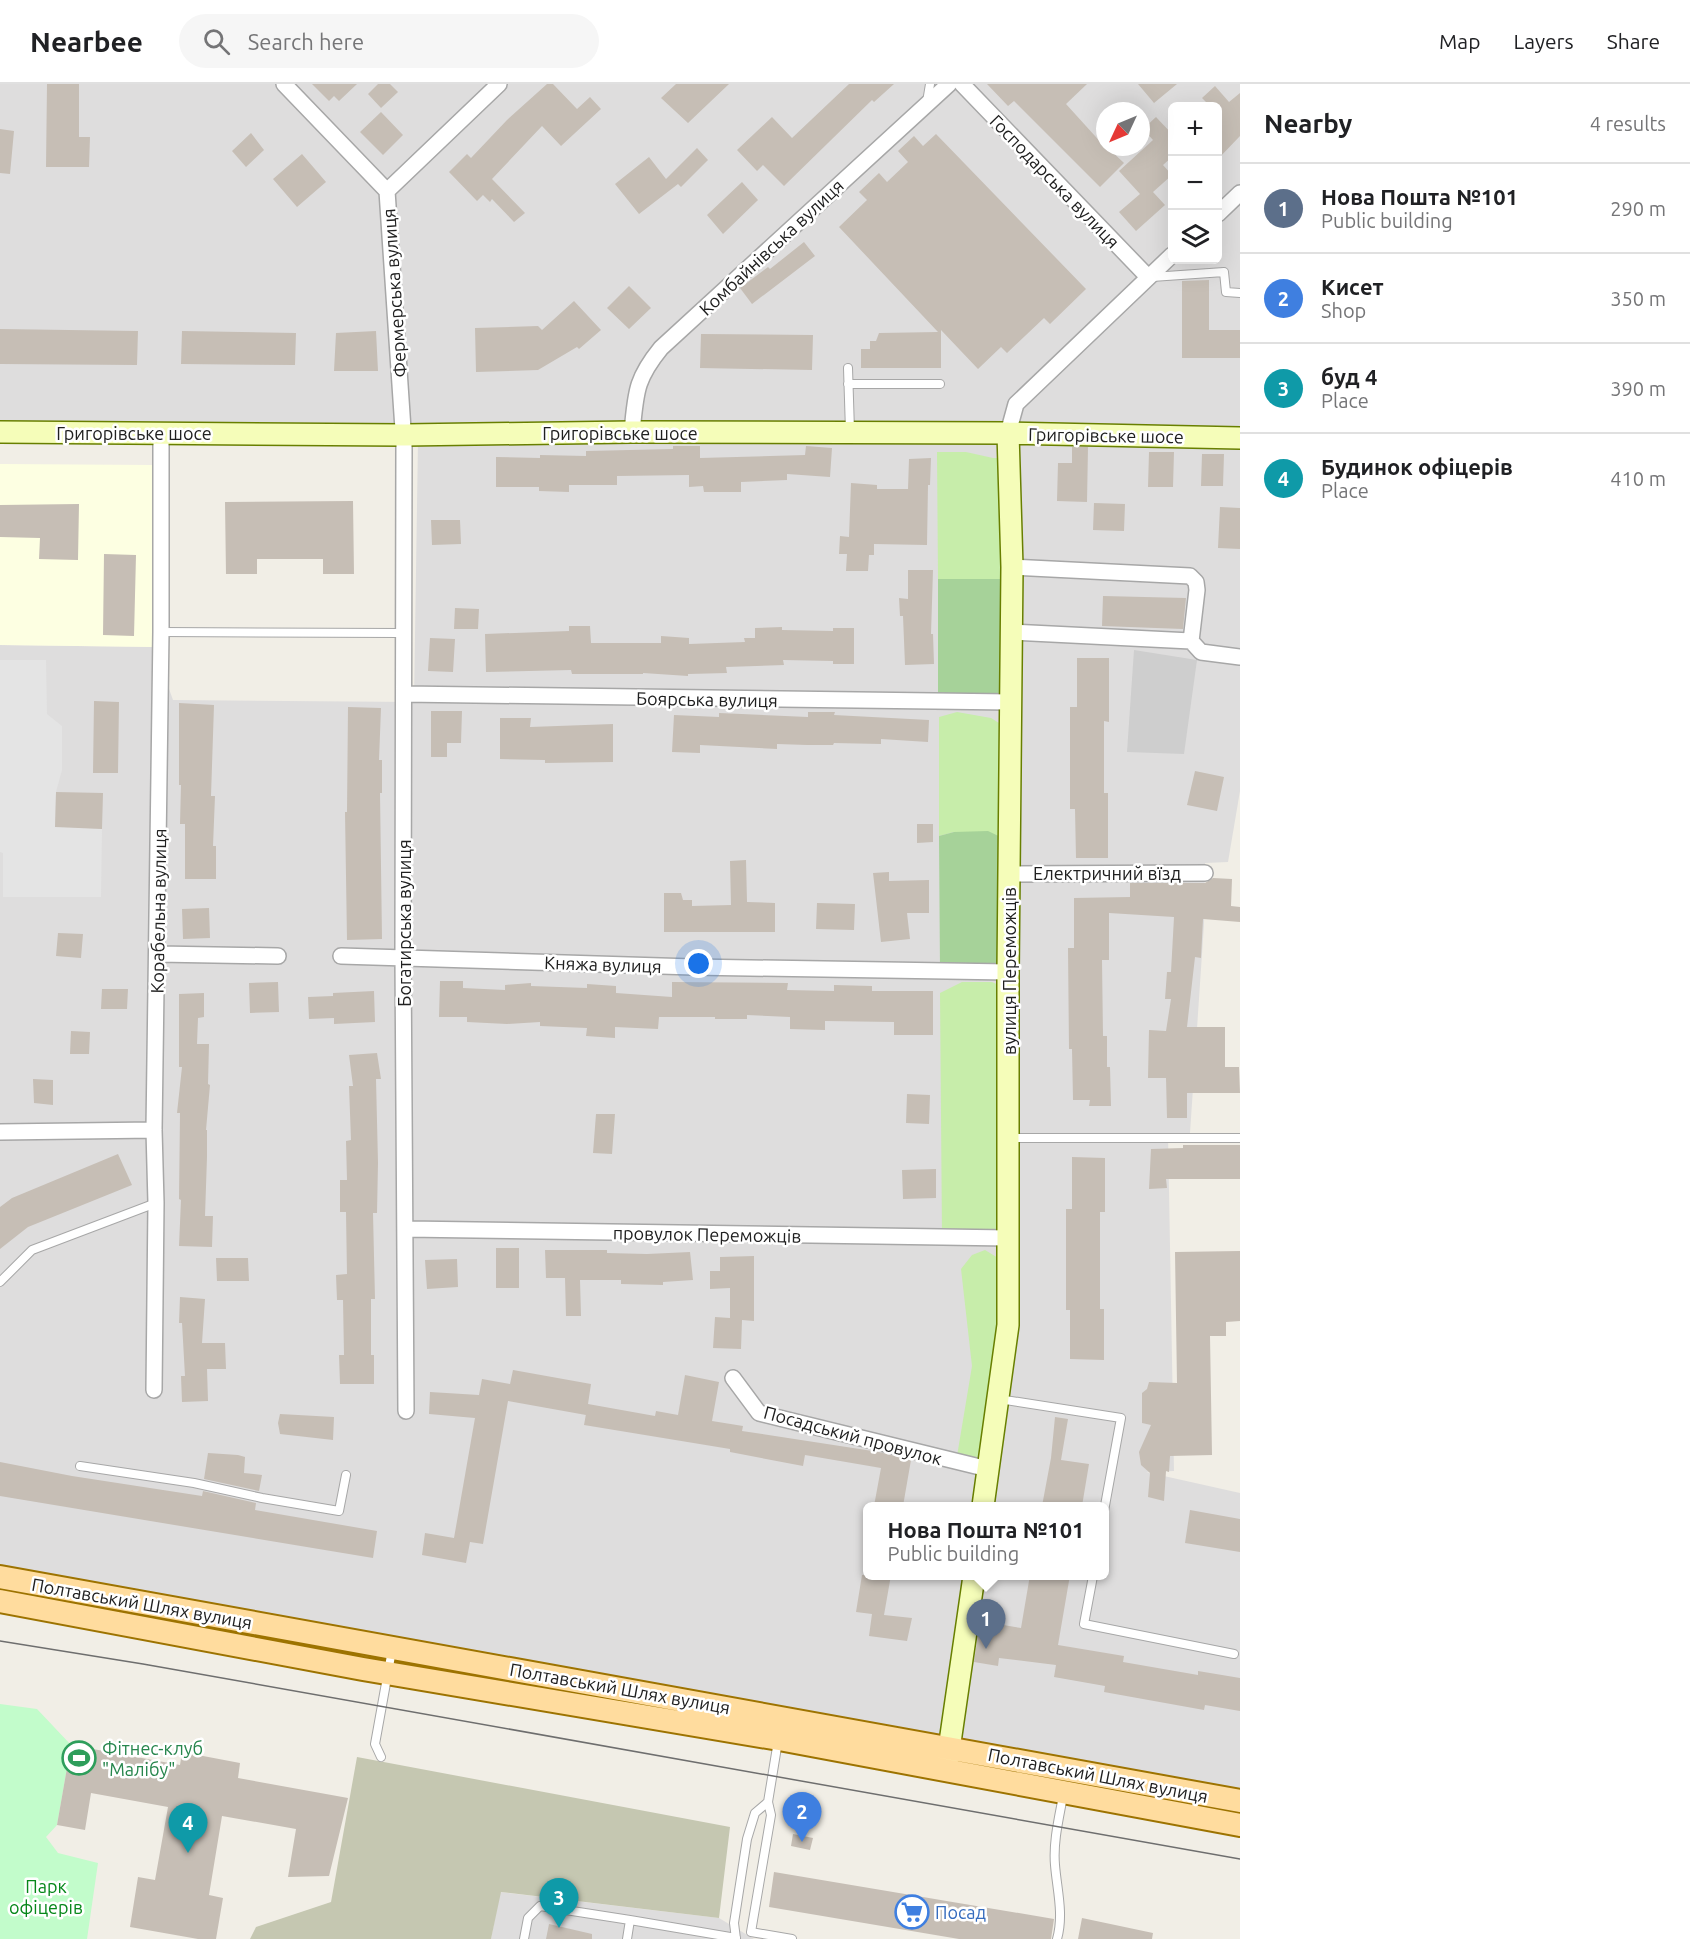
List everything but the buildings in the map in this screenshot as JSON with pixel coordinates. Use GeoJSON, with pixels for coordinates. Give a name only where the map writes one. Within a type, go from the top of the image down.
{"type":"FeatureCollection","features":[{"type":"Feature","properties":{"kind":"main road","name":"Полтавський Шлях вулиця"},"geometry":{"type":"LineString","coordinates":[[0,1577],[783,1716],[1240,1801]]}},
{"type":"Feature","properties":{"kind":"main road","name":"Полтавський Шлях вулиця"},"geometry":{"type":"LineString","coordinates":[[0,1602],[387,1673],[946,1769],[1240,1825]]}},
{"type":"Feature","properties":{"kind":"street","name":"Фермерська вулиця"},"geometry":{"type":"LineString","coordinates":[[284,84],[387,191],[404,435]]}},
{"type":"Feature","properties":{"kind":"street"},"geometry":{"type":"LineString","coordinates":[[387,191],[499,84]]}},
{"type":"Feature","properties":{"kind":"street","name":"Комбайнівська вулиця"},"geometry":{"type":"LineString","coordinates":[[632,432],[637,386],[646,366],[661,348],[949,84]]}},
{"type":"Feature","properties":{"kind":"street","name":"Господарська вулиця"},"geometry":{"type":"LineString","coordinates":[[962,84],[1148,277]]}},
{"type":"Feature","properties":{"kind":"street"},"geometry":{"type":"LineString","coordinates":[[1222,210],[1240,193]]}},
{"type":"Feature","properties":{"kind":"street"},"geometry":{"type":"LineString","coordinates":[[1008,433],[1016,404],[1168,259]]}},
{"type":"Feature","properties":{"kind":"street","name":"Григорівське шосе"},"geometry":{"type":"LineString","coordinates":[[0,432],[404,435],[632,432],[1008,433],[1240,438]]}},
{"type":"Feature","properties":{"kind":"street","name":"Корабельна вулиця"},"geometry":{"type":"LineString","coordinates":[[154,1390],[156,1203],[154,1130],[158,954],[161,433]]}},
{"type":"Feature","properties":{"kind":"street","name":"вулиця Переможців"},"geometry":{"type":"LineString","coordinates":[[984,1502],[1008,1325],[1008,972],[1012,567],[1008,433]]}},
{"type":"Feature","properties":{"kind":"street","name":"Богатирська вулиця"},"geometry":{"type":"LineString","coordinates":[[404,435],[402,633],[406,1411]]}},
{"type":"Feature","properties":{"kind":"street"},"geometry":{"type":"LineString","coordinates":[[1012,567],[1190,576],[1196,582],[1197,590],[1191,641]]}},
{"type":"Feature","properties":{"kind":"street"},"geometry":{"type":"LineString","coordinates":[[1011,632],[1191,641],[1201,652],[1240,657]]}},
{"type":"Feature","properties":{"kind":"street","name":"Боярська вулиця"},"geometry":{"type":"LineString","coordinates":[[404,694],[1010,702]]}},
{"type":"Feature","properties":{"kind":"street","name":"Електричний вїзд"},"geometry":{"type":"LineString","coordinates":[[1009,874],[1205,873]]}},
{"type":"Feature","properties":{"kind":"street"},"geometry":{"type":"LineString","coordinates":[[158,954],[278,956]]}},
{"type":"Feature","properties":{"kind":"street","name":"Княжа вулиця"},"geometry":{"type":"LineString","coordinates":[[341,956],[705,968],[1008,972]]}},
{"type":"Feature","properties":{"kind":"street"},"geometry":{"type":"LineString","coordinates":[[0,1132],[154,1130]]}},
{"type":"Feature","properties":{"kind":"street","name":"провулок Переможців"},"geometry":{"type":"LineString","coordinates":[[406,1229],[1008,1238]]}},
{"type":"Feature","properties":{"kind":"street","name":"Посадський провулок"},"geometry":{"type":"LineString","coordinates":[[733,1378],[759,1413],[988,1469]]}},
{"type":"Feature","properties":{"kind":"street"},"geometry":{"type":"LineString","coordinates":[[946,1769],[973,1580]]}},
{"type":"Feature","properties":{"kind":"lane"},"geometry":{"type":"LineString","coordinates":[[927,104],[930,84]]}},
{"type":"Feature","properties":{"kind":"lane"},"geometry":{"type":"LineString","coordinates":[[1148,277],[1224,272],[1226,292],[1240,293]]}},
{"type":"Feature","properties":{"kind":"lane"},"geometry":{"type":"LineString","coordinates":[[848,368],[850,433]]}},
{"type":"Feature","properties":{"kind":"lane"},"geometry":{"type":"LineString","coordinates":[[848,384],[940,384]]}},
{"type":"Feature","properties":{"kind":"lane"},"geometry":{"type":"LineString","coordinates":[[161,632],[402,633]]}},
{"type":"Feature","properties":{"kind":"lane"},"geometry":{"type":"LineString","coordinates":[[1009,1138],[1240,1138]]}},
{"type":"Feature","properties":{"kind":"lane"},"geometry":{"type":"LineString","coordinates":[[0,1282],[32,1250],[156,1203]]}},
{"type":"Feature","properties":{"kind":"lane"},"geometry":{"type":"LineString","coordinates":[[998,1399],[1121,1418],[1106,1502]]}},
{"type":"Feature","properties":{"kind":"lane"},"geometry":{"type":"LineString","coordinates":[[80,1466],[194,1483],[262,1498],[339,1511],[346,1475]]}},
{"type":"Feature","properties":{"kind":"lane"},"geometry":{"type":"LineString","coordinates":[[1092,1580],[1084,1624],[1234,1654]]}},
{"type":"Feature","properties":{"kind":"lane"},"geometry":{"type":"LineString","coordinates":[[381,1757],[375,1744],[392,1648]]}},
{"type":"Feature","properties":{"kind":"lane"},"geometry":{"type":"LineString","coordinates":[[783,1716],[768,1802],[771,1815],[751,1932],[792,1939]]}},
{"type":"Feature","properties":{"kind":"lane"},"geometry":{"type":"LineString","coordinates":[[1057,1939],[1061,1912],[1055,1863],[1056,1834],[1064,1791]]}},
{"type":"Feature","properties":{"kind":"lane"},"geometry":{"type":"LineString","coordinates":[[524,1939],[528,1918],[540,1906],[736,1938],[734,1923],[747,1839],[755,1813],[768,1802]]}},
{"type":"Feature","properties":{"kind":"lane"},"geometry":{"type":"LineString","coordinates":[[627,1939],[630,1920]]}},
{"type":"Feature","properties":{"kind":"shaded area"},"geometry":{"type":"Polygon","coordinates":[[[0,84],[1240,84],[1240,431],[0,425],[0,84]]]}},
{"type":"Feature","properties":{"kind":"shaded area"},"geometry":{"type":"Polygon","coordinates":[[[418,441],[1240,445],[1240,791],[1228,862],[1205,863],[1204,924],[1190,1133],[1168,1134],[1174,1471],[1146,1472],[1240,1493],[1240,1798],[0,1567],[0,645],[154,647],[173,700],[414,702],[418,441]]]}},
{"type":"Feature","properties":{"kind":"shaded area"},"geometry":{"type":"Polygon","coordinates":[[[0,464],[155,465],[154,647],[0,645],[0,464]]]}},
{"type":"Feature","properties":{"kind":"shaded area"},"geometry":{"type":"Polygon","coordinates":[[[1134,650],[1197,660],[1184,754],[1127,752],[1134,650]]]}},
{"type":"Feature","properties":{"kind":"shaded area"},"geometry":{"type":"Polygon","coordinates":[[[0,660],[46,660],[47,714],[62,726],[62,770],[56,792],[55,826],[102,829],[101,897],[3,897],[3,853],[0,852],[0,660]]]}},
{"type":"Feature","properties":{"kind":"shaded area"},"geometry":{"type":"Polygon","coordinates":[[[357,1757],[730,1827],[719,1918],[501,1892],[491,1939],[250,1939],[256,1927],[331,1902],[357,1757]]]}},
{"type":"Feature","properties":{"kind":"shaded area"},"geometry":{"type":"Polygon","coordinates":[[[500,1892],[719,1918],[754,1939],[491,1939],[500,1892]]]}},
{"type":"Feature","properties":{"kind":"green space"},"geometry":{"type":"Polygon","coordinates":[[[937,452],[966,452],[993,458],[1009,458],[1012,579],[938,579],[937,452]]]}},
{"type":"Feature","properties":{"kind":"green space"},"geometry":{"type":"Polygon","coordinates":[[[938,579],[1012,579],[1010,702],[938,702],[938,579]]]}},
{"type":"Feature","properties":{"kind":"green space"},"geometry":{"type":"Polygon","coordinates":[[[957,712],[991,718],[1010,730],[1009,841],[954,832],[939,836],[939,717],[957,712]]]}},
{"type":"Feature","properties":{"kind":"green space"},"geometry":{"type":"Polygon","coordinates":[[[988,831],[1009,841],[1008,972],[940,971],[939,836],[954,832],[988,831]]]}},
{"type":"Feature","properties":{"kind":"green space"},"geometry":{"type":"Polygon","coordinates":[[[962,982],[992,982],[1008,989],[1008,1218],[990,1238],[942,1238],[940,993],[962,982]]]}},
{"type":"Feature","properties":{"kind":"green space"},"geometry":{"type":"Polygon","coordinates":[[[985,1250],[1008,1264],[988,1469],[956,1462],[972,1366],[961,1269],[972,1255],[985,1250]]]}},
{"type":"Feature","properties":{"kind":"green space","name":"Парк офіцерів"},"geometry":{"type":"Polygon","coordinates":[[[0,1704],[37,1709],[71,1745],[57,1825],[46,1837],[58,1853],[98,1863],[87,1939],[0,1939],[0,1704]]]}},
{"type":"Feature","properties":{"kind":"tram line"},"geometry":{"type":"LineString","coordinates":[[0,1641],[143,1664],[1240,1859]]}},
{"type":"Feature","properties":{"kind":"place","name":"Нова Пошта №101"},"geometry":{"type":"Point","coordinates":[986,1649]}},
{"type":"Feature","properties":{"kind":"place","name":"Фітнес-клуб \"Малібу\""},"geometry":{"type":"Point","coordinates":[79,1758]}},
{"type":"Feature","properties":{"kind":"place","name":"Кисет"},"geometry":{"type":"Point","coordinates":[802,1842]}},
{"type":"Feature","properties":{"kind":"place","name":"Будинок офіцерів"},"geometry":{"type":"Point","coordinates":[188,1853]}},
{"type":"Feature","properties":{"kind":"place","name":"Посад"},"geometry":{"type":"Point","coordinates":[912,1912]}},
{"type":"Feature","properties":{"kind":"place","name":"буд 4"},"geometry":{"type":"Point","coordinates":[559,1928]}}]}
